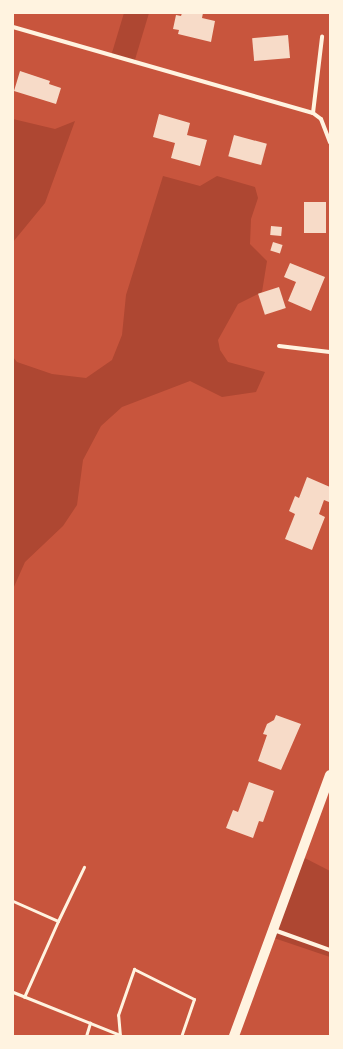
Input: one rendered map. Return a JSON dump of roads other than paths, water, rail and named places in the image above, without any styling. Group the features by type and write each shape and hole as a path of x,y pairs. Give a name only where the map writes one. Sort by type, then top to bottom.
{"main road":[{"path":"234,1036 330,775"}],"street":[{"path":"13,27 313,113 321,119 330,142"},
{"path":"313,113 322,37"},
{"path":"279,346 330,352"},
{"path":"274,930 330,950"}],"lane":[{"path":"24,997 84,867"},
{"path":"13,901 58,921"},
{"path":"13,992 120,1036 118,1014 134,969 194,1000 180,1036"},
{"path":"86,1036 90,1023"}]}
